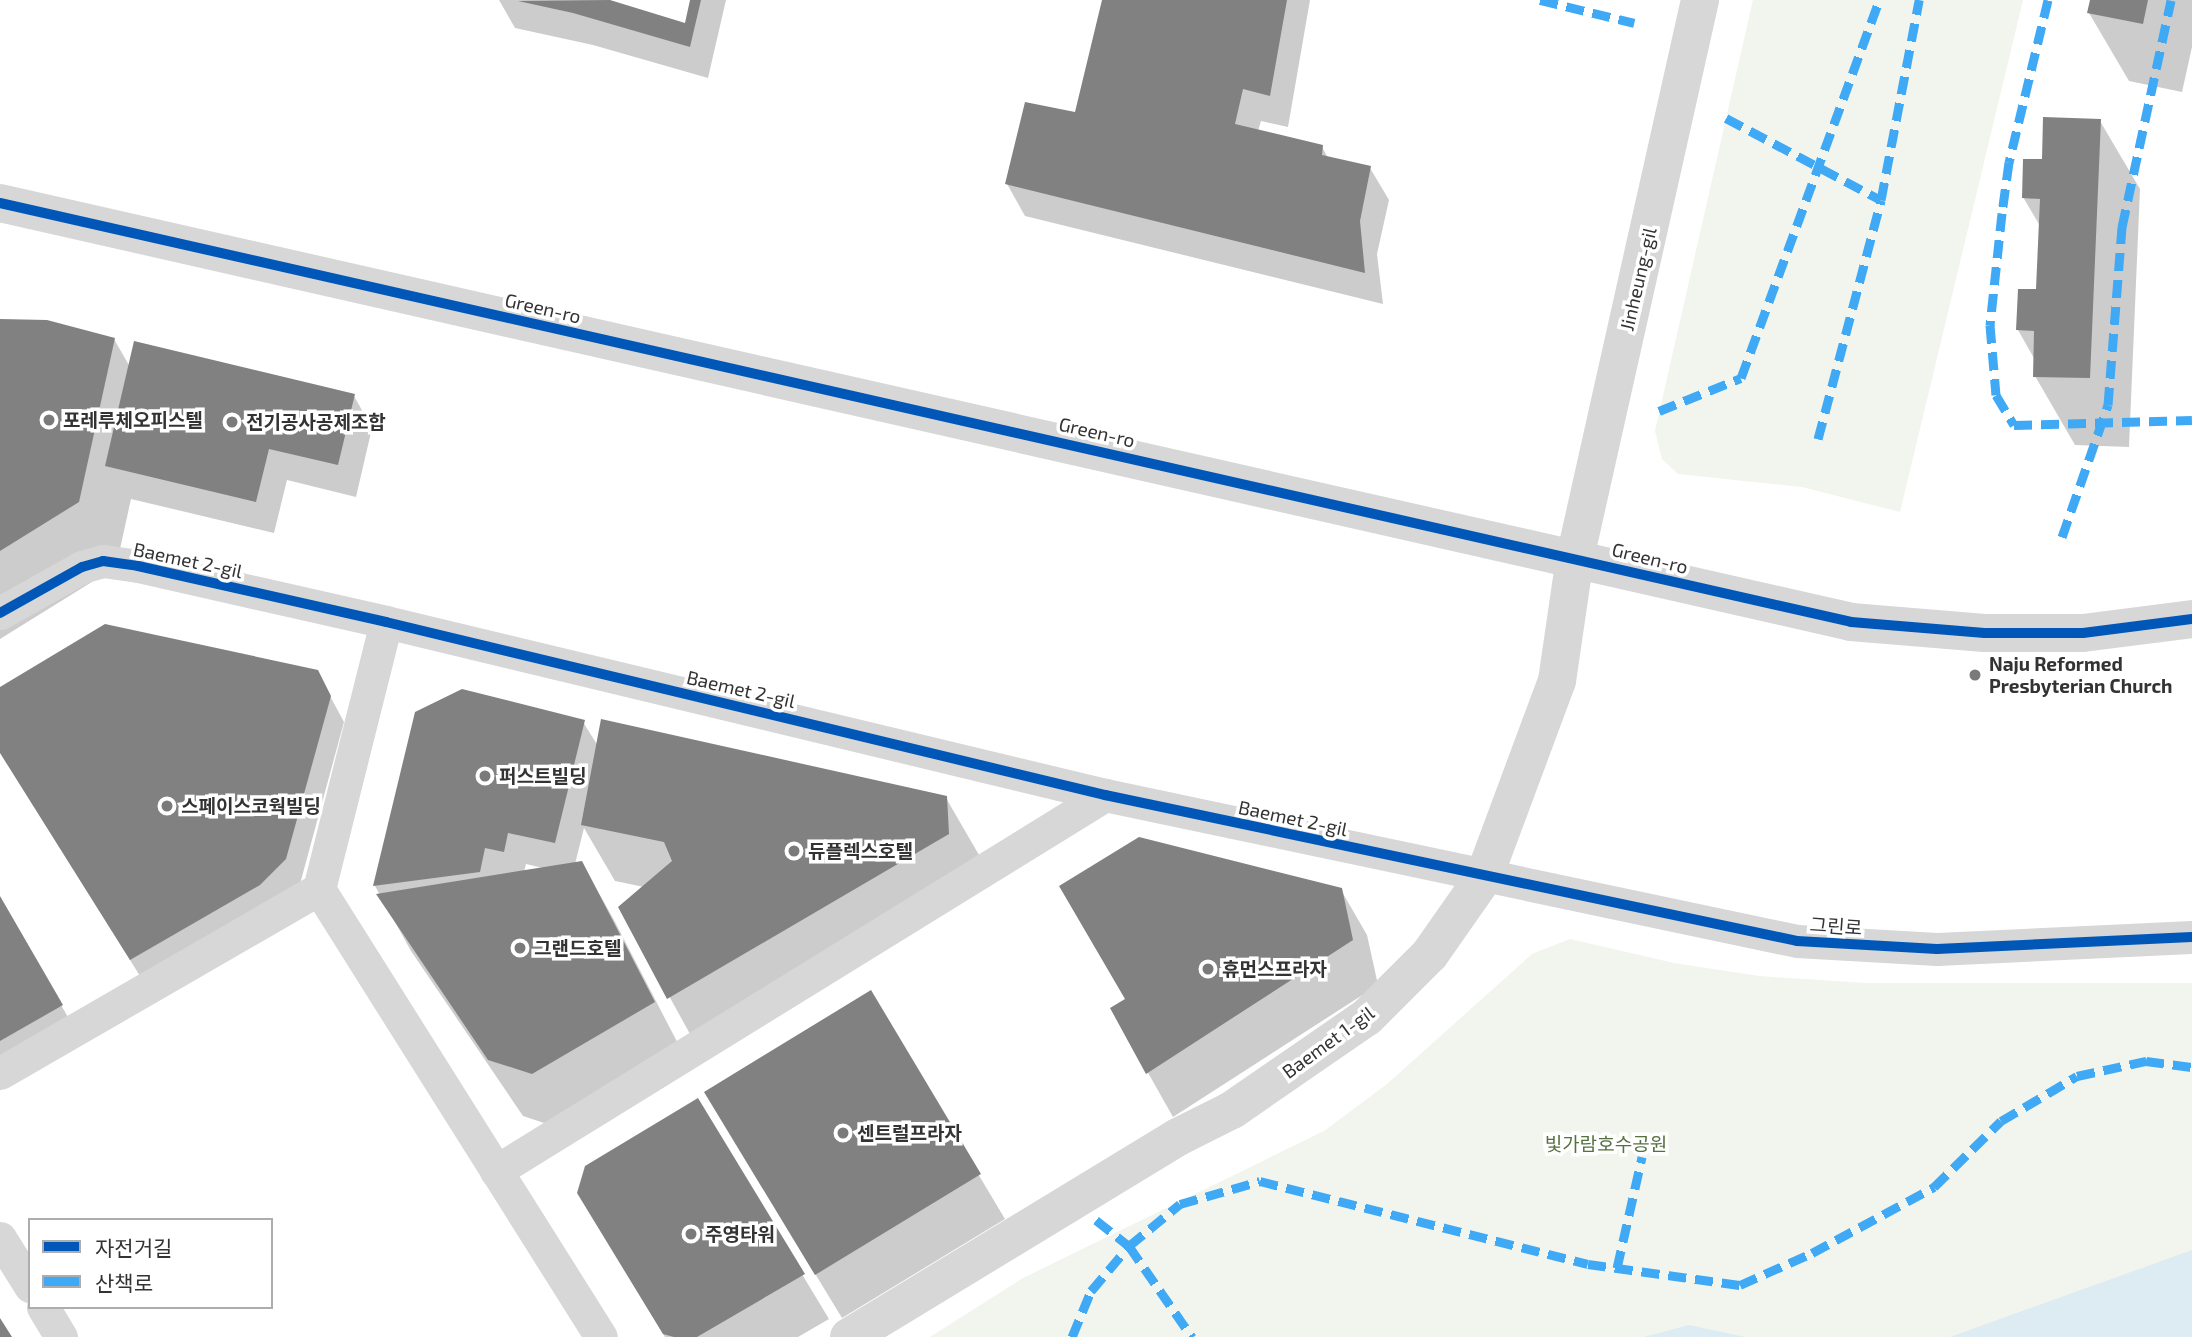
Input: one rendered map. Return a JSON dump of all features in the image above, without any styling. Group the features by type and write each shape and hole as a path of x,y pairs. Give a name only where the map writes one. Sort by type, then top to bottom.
{"street":[{"name":"Jinheung-gil","path":"1575,558 1700,0"},
{"name":"Green-ro","path":"0,203 1851,622 1985,633 2083,633 2192,619"},
{"name":"Baemet 1-gil","path":"849,1337 1178,1137 1232,1110 1367,1017 1430,954 1484,877 1557,681 1575,558"},
{"name":"Baemet 2-gil","path":"0,613 82,567 103,561 386,622 1105,795 1484,877"},
{"path":"0,1073 319,890 386,622"},
{"path":"496,1171 1105,795"},
{"name":"그린로","path":"1484,877 1797,941 1937,949 2192,937"},
{"path":"319,890 601,1337"},
{"path":"0,1238 28,1283"},
{"path":"44,1309 61,1337"}],"green space":[{"path":"1753,0 2023,0 1900,512 1802,487 1678,474 1662,459 1655,431"},
{"name":"빛가람호수공원","path":"1570,939 1674,963 1759,976 1865,983 2192,983 2192,1337 930,1337 1023,1278 1324,1131 1387,1084 1532,954"}],"shaded area":[{"path":"2192,1250 2192,1337 1950,1337"},
{"path":"1689,1325 1745,1337 1644,1337"}],"building":[{"path":"610,0 685,23 690,0 701,0 690,47 573,13 518,1"},
{"path":"1102,0 1287,0 1270,96 1243,89 1235,124 1323,145 1322,155 1371,166 1360,221 1365,273 1005,184 1025,102 1075,112"},
{"path":"2090,0 2148,0 2143,24 2087,13"},
{"path":"2043,117 2101,119 2090,378 2033,377 2034,331 2016,330 2018,289 2036,289 2040,199 2022,198 2023,159 2042,159"},
{"name":"포레루체오피스텔","path":"0,319 47,320 115,338 79,502 0,551"},
{"name":"전기공사공제조합","path":"134,341 355,394 338,465 269,449 256,502 105,466"},
{"name":"스페이스코웍빌딩","path":"105,624 318,670 331,696 286,859 260,885 130,960 0,753 0,687"},
{"name":"퍼스트빌딩","path":"462,689 585,720 555,843 508,833 504,852 485,848 480,872 373,886 415,712"},
{"name":"듀플렉스호텔","path":"601,719 947,796 949,834 667,999 618,907 672,861 664,842 581,825"},
{"name":"휴먼스프라자","path":"1139,837 1342,888 1353,940 1146,1074 1110,1008 1125,999 1059,886"},
{"name":"그랜드호텔","path":"582,861 655,1002 532,1074 488,1060 376,894"},
{"path":"0,896 63,1005 0,1041"},
{"name":"센트럴프라자","path":"871,990 981,1174 815,1275 704,1092"},
{"name":"주영타워","path":"698,1098 805,1274 697,1337 674,1337 663,1334 577,1193 585,1166"},
{"path":"0,1318 12,1337 0,1337"}],"marked path":[{"path":"1540,0 1634,23"},
{"path":"1659,411 1741,378 1879,0"},
{"path":"1818,439 1881,200 1919,0"},
{"path":"2048,0 2009,162 2002,213 1990,325 1996,395 2014,425 2192,420"},
{"path":"2062,537 2108,405 2122,227 2171,0"},
{"path":"1726,118 1881,200"},
{"path":"1072,1337 1091,1291 1129,1246 1180,1204 1260,1181 1588,1264 1740,1285 1812,1253 1934,1187 2001,1121 2077,1076 2146,1061 2192,1067"},
{"path":"1617,1268 1642,1157"},
{"path":"1096,1220 1129,1246 1192,1337"}],"cycle path":[{"path":"0,203 1851,622 1985,633 2083,633 2192,619"},
{"path":"0,613 82,567 103,561 138,566 386,622 1105,795 1797,941 1937,949 2192,937"}],"place":[{"name":"포레루체오피스텔","path":"49,420"},
{"name":"전기공사공제조합","path":"232,422"},
{"name":"Naju Reformed Presbyterian Church","path":"1975,675"},
{"name":"퍼스트빌딩","path":"485,776"},
{"name":"스페이스코웍빌딩","path":"167,806"},
{"name":"듀플렉스호텔","path":"794,851"},
{"name":"그랜드호텔","path":"520,948"},
{"name":"휴먼스프라자","path":"1208,969"},
{"name":"센트럴프라자","path":"843,1133"},
{"name":"주영타워","path":"691,1234"}]}
